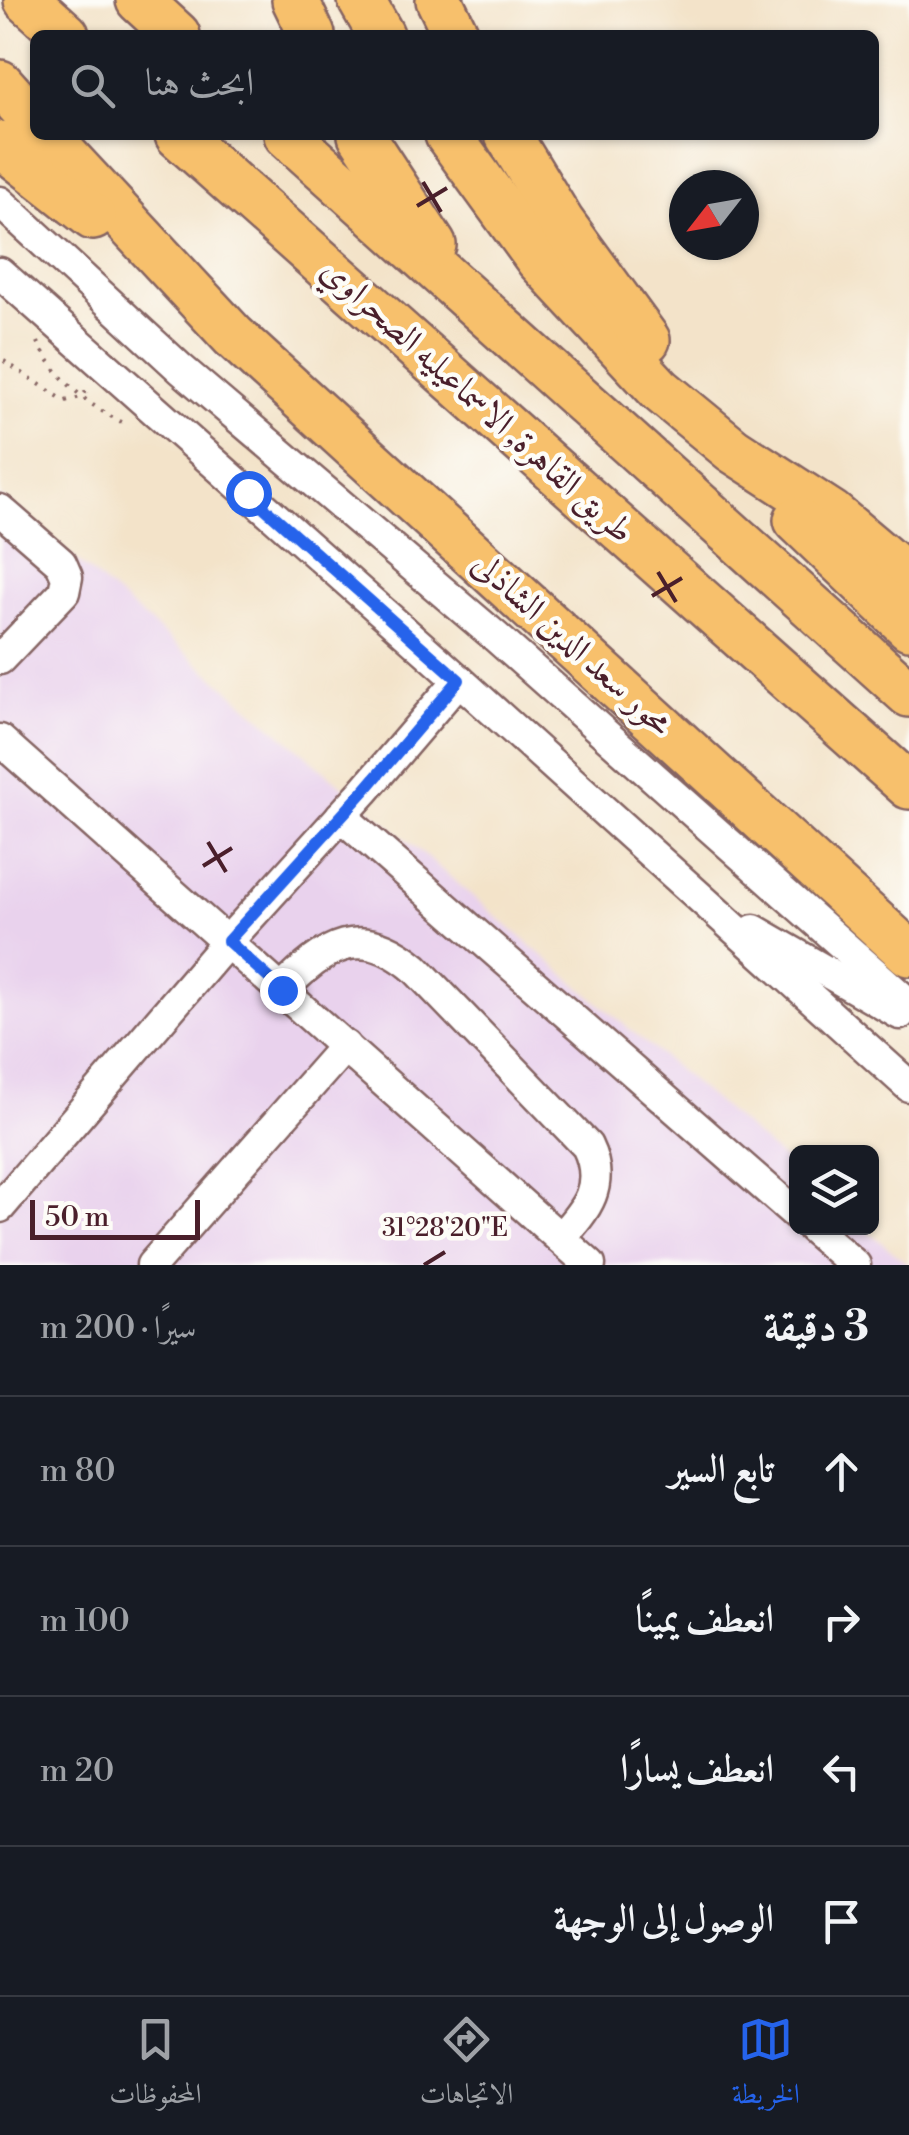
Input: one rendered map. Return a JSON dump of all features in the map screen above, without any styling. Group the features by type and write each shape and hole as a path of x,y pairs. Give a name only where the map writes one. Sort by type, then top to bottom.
{"highway":[{"path":"27,0 60,30"},
{"path":"139,0 172,30"},
{"path":"295,0 310,30"},
{"path":"361,0 378,30"},
{"path":"439,0 454,30"},
{"path":"0,83 30,116"},
{"path":"51,140 164,263"},
{"name":"طريق القاهرة, الاسماعيليه الصحراوي","path":"184,140 909,786"},
{"name":"طريق القاهرة, الاسماعيليه الصحراوي","path":"292,140 909,694"},
{"path":"364,140 419,226 492,322"},
{"path":"452,140 539,260 660,390 733,450 832,514 909,579"},
{"path":"511,140 560,222 610,292 733,450 794,517 909,626"},
{"path":"0,144 59,192 164,263"},
{"name":"محور سعد الدين الشاذلى","path":"164,263 233,336 909,953"}],"street":[{"path":"0,202 181,369 496,637 909,1004"},
{"path":"0,273 909,1086"},
{"path":"0,510 61,563 67,577 64,592 0,659"},
{"path":"0,1207 459,680"},
{"path":"0,741 590,1265"},
{"path":"341,816 789,1208"},
{"path":"700,898 909,1020"},
{"path":"282,990 319,954 351,943 385,947 414,968 587,1146 593,1158 596,1186 584,1212 560,1238"},
{"path":"152,1265 345,1046"},
{"path":"820,1235 855,1265"}],"path":[{"path":"4,360 64,401 82,396 106,368"}],"shaded area":[{"path":"0,496 789,1164 789,1235 873,1235 909,1265 0,1265"}],"route":[{"path":"248,493 459,680 228,941 282,990"}]}
